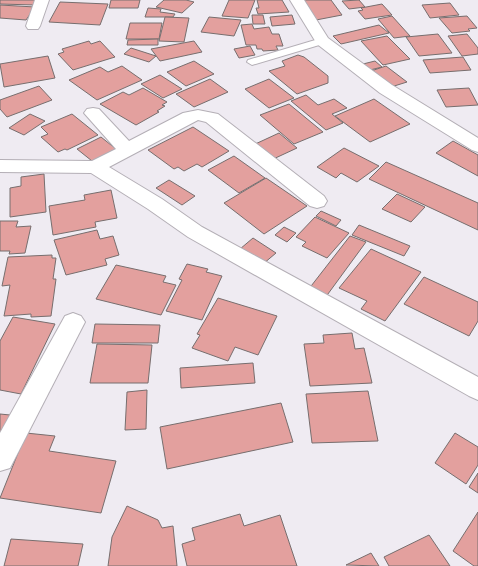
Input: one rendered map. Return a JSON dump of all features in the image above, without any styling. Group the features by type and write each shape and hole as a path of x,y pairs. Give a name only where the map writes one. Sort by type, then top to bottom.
{"street":[{"path":"33,26 42,0"},
{"path":"296,0 322,41 386,89 478,146"},
{"path":"93,113 127,150"},
{"path":"0,166 95,167 185,119 198,115 212,118 317,201"},
{"path":"95,167 155,204 195,232 478,389"},
{"path":"0,459 73,322"}],"lane":[{"path":"252,62 322,41"}],"building":[{"path":"0,0 38,0 35,5 0,4"},
{"path":"111,0 140,0 138,8 109,8"},
{"path":"164,0 186,0 194,2 182,13 156,7"},
{"path":"229,0 255,0 248,18 222,16"},
{"path":"257,0 282,0 289,12 258,14 256,8 259,8"},
{"path":"299,0 331,0 342,15 316,20"},
{"path":"359,0 365,7 349,9 342,1"},
{"path":"60,2 108,4 100,25 49,22"},
{"path":"450,3 459,15 430,18 422,5"},
{"path":"382,4 392,15 365,19 358,11 363,10 361,8"},
{"path":"0,5 35,7 26,20 0,18"},
{"path":"148,8 161,9 160,12 175,14 173,17 145,17"},
{"path":"252,15 263,15 265,24 253,24"},
{"path":"292,15 295,24 272,26 270,17"},
{"path":"392,16 410,36 394,38 378,19"},
{"path":"467,16 477,28 468,29 470,31 452,33 439,18"},
{"path":"165,17 189,18 184,42 159,41"},
{"path":"209,17 241,20 234,36 201,32"},
{"path":"130,23 162,23 159,39 126,39"},
{"path":"252,24 254,29 269,27 272,34 279,34 283,46 276,46 278,50 263,51 262,49 257,49 256,45 246,45 241,25"},
{"path":"379,25 389,33 341,44 333,36"},
{"path":"438,34 452,53 419,56 406,37"},
{"path":"467,34 478,48 478,54 462,56 448,36"},
{"path":"387,36 410,59 383,65 361,41"},
{"path":"158,39 158,45 127,45 128,40"},
{"path":"89,41 91,44 100,41 115,57 73,70 58,54 64,52 62,49"},
{"path":"194,41 202,52 160,61 151,49"},
{"path":"250,46 255,55 239,58 234,49"},
{"path":"131,48 156,56 149,62 124,54"},
{"path":"298,55 304,57 328,76 328,83 297,94 269,71 285,66 282,61"},
{"path":"48,56 55,78 4,87 0,64"},
{"path":"463,57 471,70 430,73 423,60"},
{"path":"194,61 214,74 186,86 167,72"},
{"path":"375,61 382,67 366,71 359,65"},
{"path":"122,66 142,80 97,100 69,80 100,67 108,72"},
{"path":"386,66 407,82 391,87 371,71"},
{"path":"160,75 182,89 163,98 141,84"},
{"path":"210,79 228,92 194,107 176,94"},
{"path":"269,79 294,98 269,108 245,89"},
{"path":"39,86 52,100 7,117 0,109 0,100"},
{"path":"143,88 167,102 162,105 165,106 157,111 159,112 136,125 100,104 123,92 129,95"},
{"path":"469,88 478,105 446,107 437,90"},
{"path":"306,95 318,105 334,99 347,108 332,114 343,123 326,130 291,101"},
{"path":"374,99 410,124 370,142 335,116"},
{"path":"289,104 323,132 294,144 260,115"},
{"path":"30,114 45,121 24,135 9,128"},
{"path":"72,114 98,135 67,150 65,149 58,152 41,137 48,134 41,127"},
{"path":"193,127 229,151 202,167 197,164 184,171 178,167 174,169 148,150"},
{"path":"279,133 297,148 269,161 251,146"},
{"path":"101,137 116,149 92,161 77,149"},
{"path":"453,141 478,155 478,176 436,153"},
{"path":"344,148 379,166 357,182 341,173 336,178 317,167"},
{"path":"234,156 265,178 239,193 208,170"},
{"path":"386,162 478,203 478,230 369,179"},
{"path":"44,174 46,212 10,217 10,188 21,186 21,177"},
{"path":"266,178 307,206 264,234 224,203"},
{"path":"169,180 195,196 182,205 156,188"},
{"path":"111,190 117,218 95,222 96,227 53,235 49,206 85,200 84,195"},
{"path":"397,194 425,207 411,222 382,209"},
{"path":"321,211 341,220 336,226 316,216"},
{"path":"315,217 349,233 327,258 302,246 306,242 296,237"},
{"path":"0,221 18,221 16,227 31,226 25,253 9,254 10,251 0,251"},
{"path":"359,225 410,246 404,256 352,235"},
{"path":"284,227 296,233 287,242 275,235"},
{"path":"97,230 100,239 113,236 119,255 105,259 107,265 66,275 54,240"},
{"path":"350,236 366,242 325,298 308,290"},
{"path":"253,238 276,253 263,264 240,249"},
{"path":"371,249 421,272 385,321 361,309 367,301 339,288"},
{"path":"52,255 52,258 56,258 53,279 56,279 51,316 31,317 31,314 4,316 10,285 2,286 8,257"},
{"path":"187,264 208,269 206,272 222,276 202,320 166,311 182,280 179,279"},
{"path":"116,265 166,276 163,282 176,285 161,315 96,299"},
{"path":"424,277 478,302 478,321 469,336 404,304"},
{"path":"218,298 277,316 258,355 235,347 228,361 192,348 200,335 197,334"},
{"path":"13,317 55,324 21,394 0,390 0,341"},
{"path":"95,324 160,325 158,343 92,343"},
{"path":"352,333 355,349 364,348 372,383 310,386 304,344 324,343 323,335"},
{"path":"97,344 152,345 148,383 90,383"},
{"path":"253,363 255,383 181,388 180,368"},
{"path":"147,390 146,429 125,430 127,392"},
{"path":"368,391 378,441 312,443 306,394"},
{"path":"281,403 293,442 167,469 160,427"},
{"path":"0,414 10,415 0,435"},
{"path":"26,433 55,436 49,451 116,461 101,513 0,498"},
{"path":"455,433 478,447 478,465 466,484 435,463"},
{"path":"478,473 478,493 469,487"},
{"path":"127,506 158,520 162,528 173,526 177,566 108,566 112,537"},
{"path":"478,512 478,566 474,566 453,551"},
{"path":"240,514 244,526 280,515 297,566 187,566 182,544 195,540 192,528"},
{"path":"429,535 450,566 389,566 384,557"},
{"path":"11,539 83,544 78,566 4,566"},
{"path":"371,553 379,566 346,565"}]}
